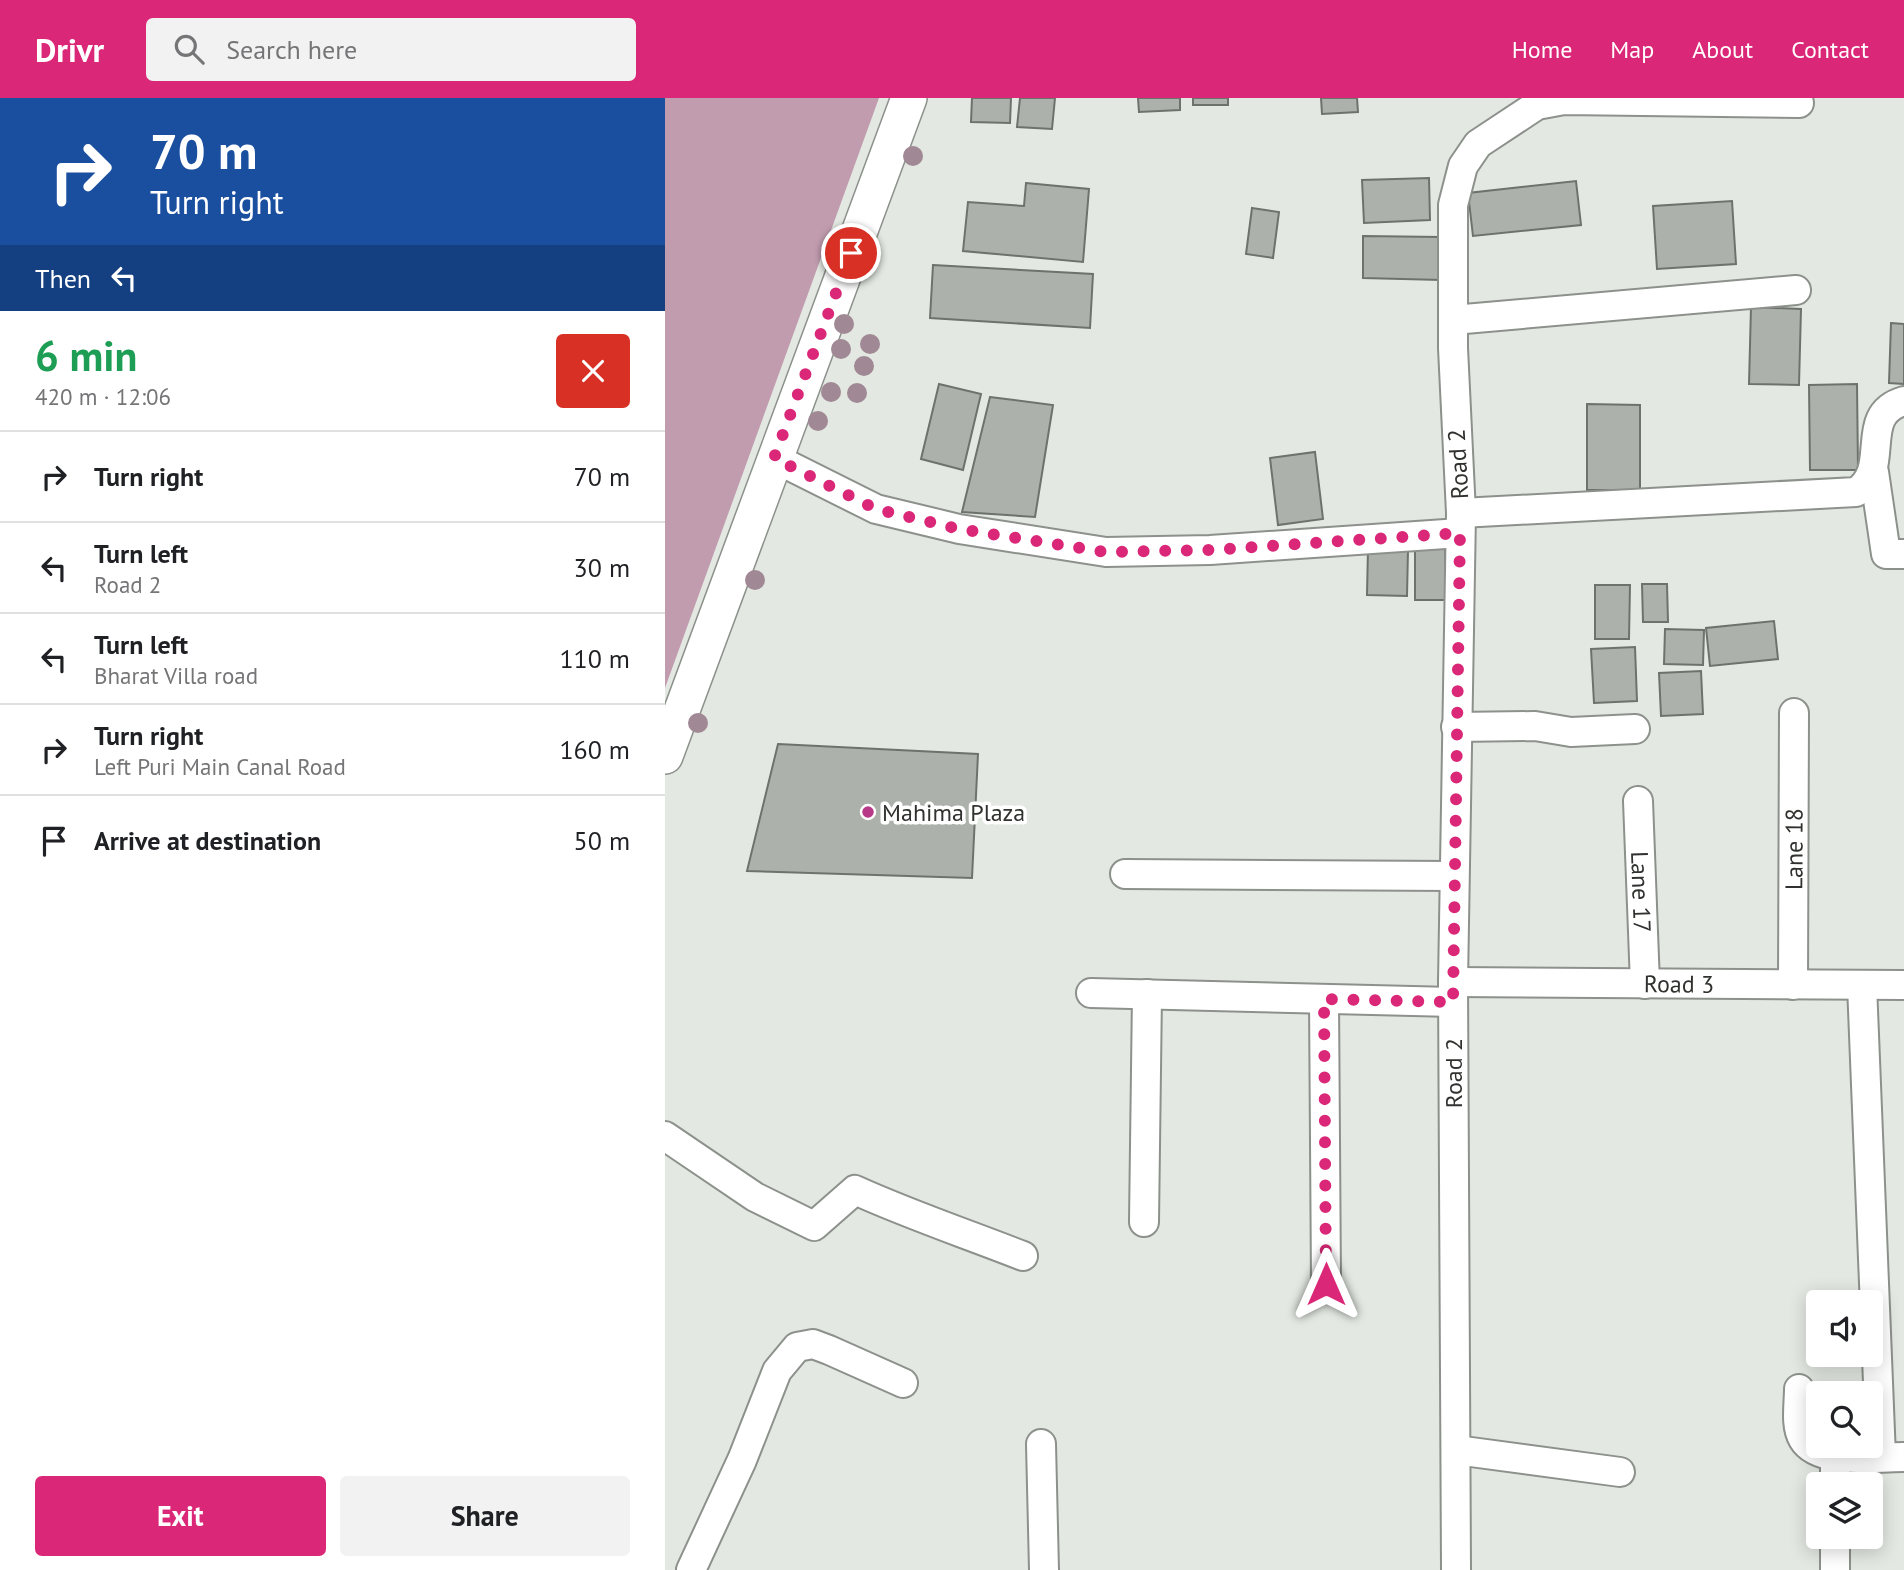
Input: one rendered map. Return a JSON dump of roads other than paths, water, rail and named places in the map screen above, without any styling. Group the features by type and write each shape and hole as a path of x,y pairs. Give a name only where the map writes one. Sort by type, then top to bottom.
{"street":[{"path":"665,756 909,98"},
{"name":"Road 2","path":"1456,1570 1453,992 1461,523 1452,282 1453,205 1463,166 1478,144 1537,105 1564,100 1799,103"},
{"path":"1453,320 1796,290"},
{"path":"1904,401 1892,404 1881,419 1875,438 1874,471 1886,554 1904,554"},
{"path":"774,458 876,509 959,529 1106,552 1210,550 1461,523 1840,495 1856,492 1868,484 1874,471"},
{"name":"Lane 18","path":"1793,985 1794,713"},
{"path":"1456,727 1535,726 1571,732 1635,729"},
{"name":"Lane 17","path":"1638,801 1645,984"},
{"path":"1125,874 1454,876"},
{"name":"Road 3","path":"1091,993 1324,999 1645,984 1904,985"},
{"path":"1799,1389 1798,1425 1802,1439 1835,1470 1892,1457 1862,985"},
{"path":"1144,1222 1147,995"},
{"path":"1324,999 1326,1284"},
{"path":"665,1136 755,1197 814,1226 856,1189 907,1214 931,1219 1023,1256"},
{"path":"691,1570 734,1479 777,1371 797,1347 813,1344 903,1382"},
{"path":"1041,1444 1044,1570"},
{"path":"1456,1450 1620,1472"},
{"path":"1835,1549 1835,1570"}],"place":[{"name":"Mahima Plaza","path":"868,812"}]}
